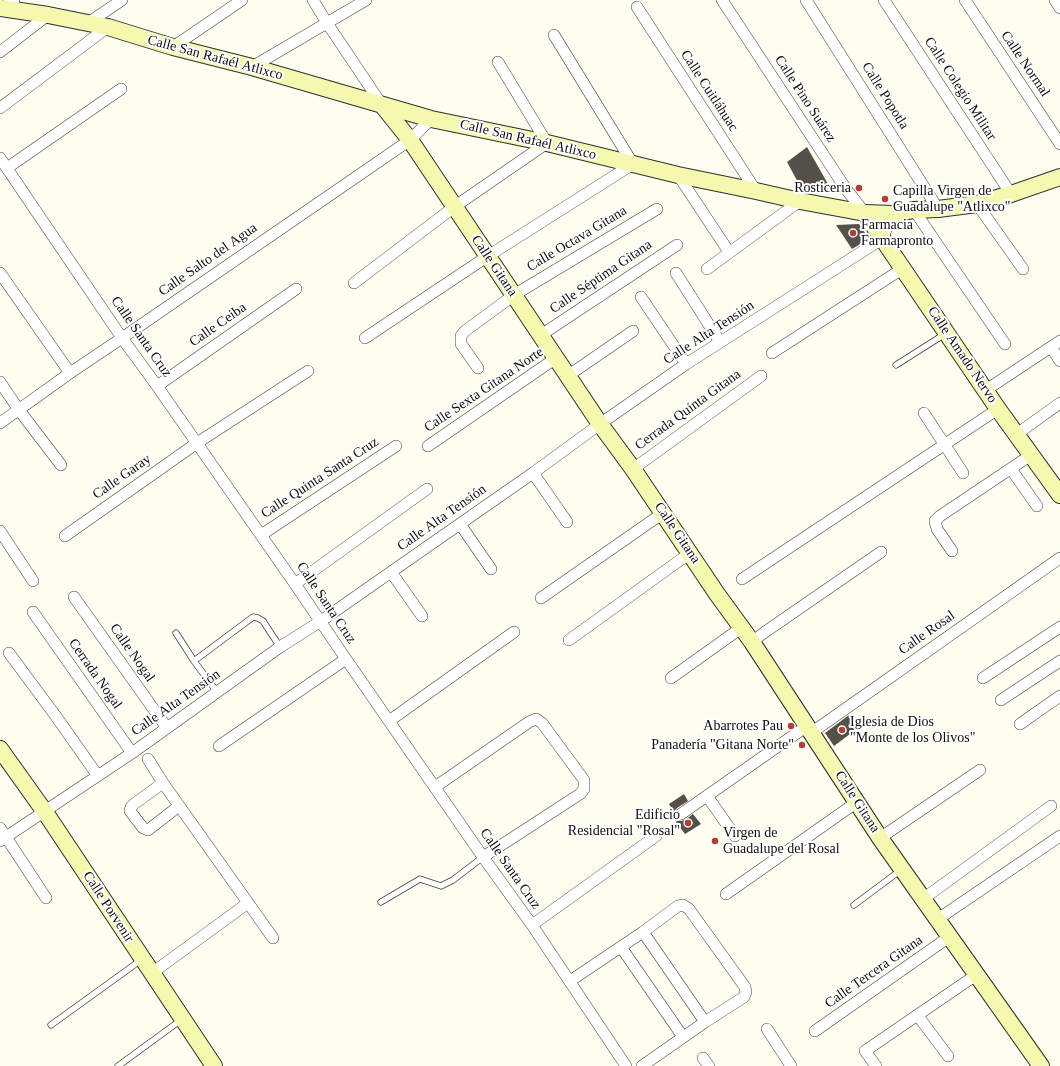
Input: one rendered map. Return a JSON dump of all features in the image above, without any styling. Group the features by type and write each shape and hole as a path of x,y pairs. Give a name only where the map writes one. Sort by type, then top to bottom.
{"street":[{"path":"88,23 122,0"},
{"path":"173,47 242,0"},
{"name":"Calle Gitana","path":"313,0 382,105 410,140 556,358 569,375 600,424 633,469 752,642 880,838 1041,1066"},
{"path":"252,67 366,0"},
{"name":"Calle Pino Suárez","path":"722,0 846,189 865,213"},
{"name":"Calle Popotla","path":"806,0 938,209"},
{"name":"Calle Colegio Militar","path":"884,0 1011,194"},
{"name":"Calle Normal","path":"964,0 1060,144"},
{"path":"1055,0 1060,8"},
{"name":"Calle San Rafaél Atlixco","path":"5,5 108,27 173,47 252,67 431,119 547,143 678,175 865,213 893,214 914,210 938,209 977,204 1060,177"},
{"name":"Calle Cuitláhuac","path":"637,7 756,191"},
{"path":"0,52 48,15"},
{"path":"0,108 108,27"},
{"path":"366,338 488,256 633,164 554,35"},
{"path":"354,283 454,206 547,143 498,62"},
{"path":"7,168 121,89"},
{"name":"Calle Salto del Agua","path":"0,423 70,373 410,140 431,119"},
{"name":"Calle Santa Cruz","path":"0,158 122,338 197,443 483,857 532,925 626,1066"},
{"path":"678,175 729,252"},
{"path":"706,269 800,201"},
{"path":"977,204 1023,269"},
{"name":"Calle Octava Gitana","path":"478,368 461,344 461,336 465,330 514,295 657,209"},
{"path":"914,210 1005,344"},
{"name":"Calle Amado Nervo","path":"865,213 998,409 1060,495"},
{"path":"882,239 893,214"},
{"name":"Calle Alta Tensión","path":"2,836 45,812 98,776 280,647 321,621 460,524 686,364 882,239"},
{"name":"Calle Séptima Gitana","path":"541,335 677,245"},
{"path":"772,353 902,269"},
{"path":"0,273 70,373"},
{"path":"676,273 720,342"},
{"name":"Calle Ceiba","path":"157,386 296,289"},
{"path":"641,297 686,364"},
{"path":"569,375 633,331"},
{"path":"986,390 1055,344 1060,361"},
{"name":"Calle Sexta Gitana Norte","path":"428,446 556,358"},
{"name":"Calle Garay","path":"65,536 197,443 308,371"},
{"name":"Cerrada Quinta Gitana","path":"633,469 761,376"},
{"path":"0,382 19,410 61,465"},
{"path":"1017,434 1060,403"},
{"path":"742,579 998,409"},
{"path":"924,413 963,473"},
{"name":"Calle Quinta Santa Cruz","path":"261,535 396,446"},
{"path":"952,551 937,529 935,521 940,516 1031,455"},
{"path":"1011,469 1037,506"},
{"path":"532,473 567,522"},
{"path":"295,584 427,489"},
{"path":"541,598 663,513"},
{"path":"460,524 491,569"},
{"path":"0,531 33,581"},
{"path":"752,642 764,632 881,552"},
{"path":"569,640 690,553"},
{"name":"Calle Rosal","path":"681,814 809,729 1060,558"},
{"path":"391,572 422,616"},
{"name":"Calle Nogal","path":"74,596 167,728"},
{"name":"Cerrada Nogal","path":"34,612 132,752"},
{"path":"983,678 1060,627"},
{"path":"671,678 741,628"},
{"path":"389,721 514,632"},
{"path":"9,653 98,776"},
{"path":"219,746 346,659"},
{"path":"1001,700 1060,661"},
{"path":"1020,724 1060,696"},
{"path":"435,787 529,722 536,719 542,724 584,780 584,789 580,794 483,857"},
{"name":"Calle Porvenir","path":"0,749 45,812 214,1066"},
{"path":"148,759 179,806 273,938"},
{"path":"880,838 980,770"},
{"path":"163,783 134,804 130,811 143,828 148,830 179,806"},
{"path":"707,796 735,836"},
{"path":"726,894 857,802"},
{"path":"923,899 1052,806"},
{"path":"2,836 46,898"},
{"path":"532,925 656,836"},
{"path":"938,919 1060,836"},
{"path":"152,973 248,903"},
{"path":"570,981 643,932 678,906 684,905 689,909 745,987 746,992 744,997 642,1066"},
{"path":"643,932 705,1022"},
{"name":"Calle Tercera Gitana","path":"815,1031 950,937"},
{"path":"621,947 683,1037"},
{"path":"876,1066 865,1051 976,975"},
{"path":"918,1016 948,1056"},
{"path":"767,1029 791,1066"}],"lane":[{"path":"896,364 947,333"},
{"path":"194,661 253,617 262,621 280,647"},
{"path":"176,633 217,692"},
{"path":"381,902 420,879 441,886 452,880 483,857"},
{"path":"854,905 903,869"},
{"path":"50,1026 142,959"},
{"path":"119,1066 183,1019"}],"building":[{"path":"807,147 832,191 800,186 787,162"},
{"name":"Farmacia Farmapronto","path":"859,224 869,239 852,249 836,225"},
{"name":"Iglesia de Dios \"Monte de los Olivos\"","path":"849,715 858,728 834,746 825,733"},
{"path":"684,794 688,801 677,808 674,812 669,804"},
{"name":"Edificio Residencial \"Rosal\"","path":"693,814 701,824 685,834 676,822 678,820 685,820"}],"place":[{"name":"Rosticeria","path":"859,188"},
{"name":"Capilla Virgen de Guadalupe \"Atlixco\"","path":"885,199"},
{"name":"Farmacia Farmapronto","path":"853,233"},
{"name":"Abarrotes Pau","path":"791,726"},
{"name":"Iglesia de Dios \"Monte de los Olivos\"","path":"842,730"},
{"name":"Panadería \"Gitana Norte\"","path":"802,745"},
{"name":"Edificio Residencial \"Rosal\"","path":"688,823"},
{"name":"Virgen de Guadalupe del Rosal","path":"715,841"}]}
